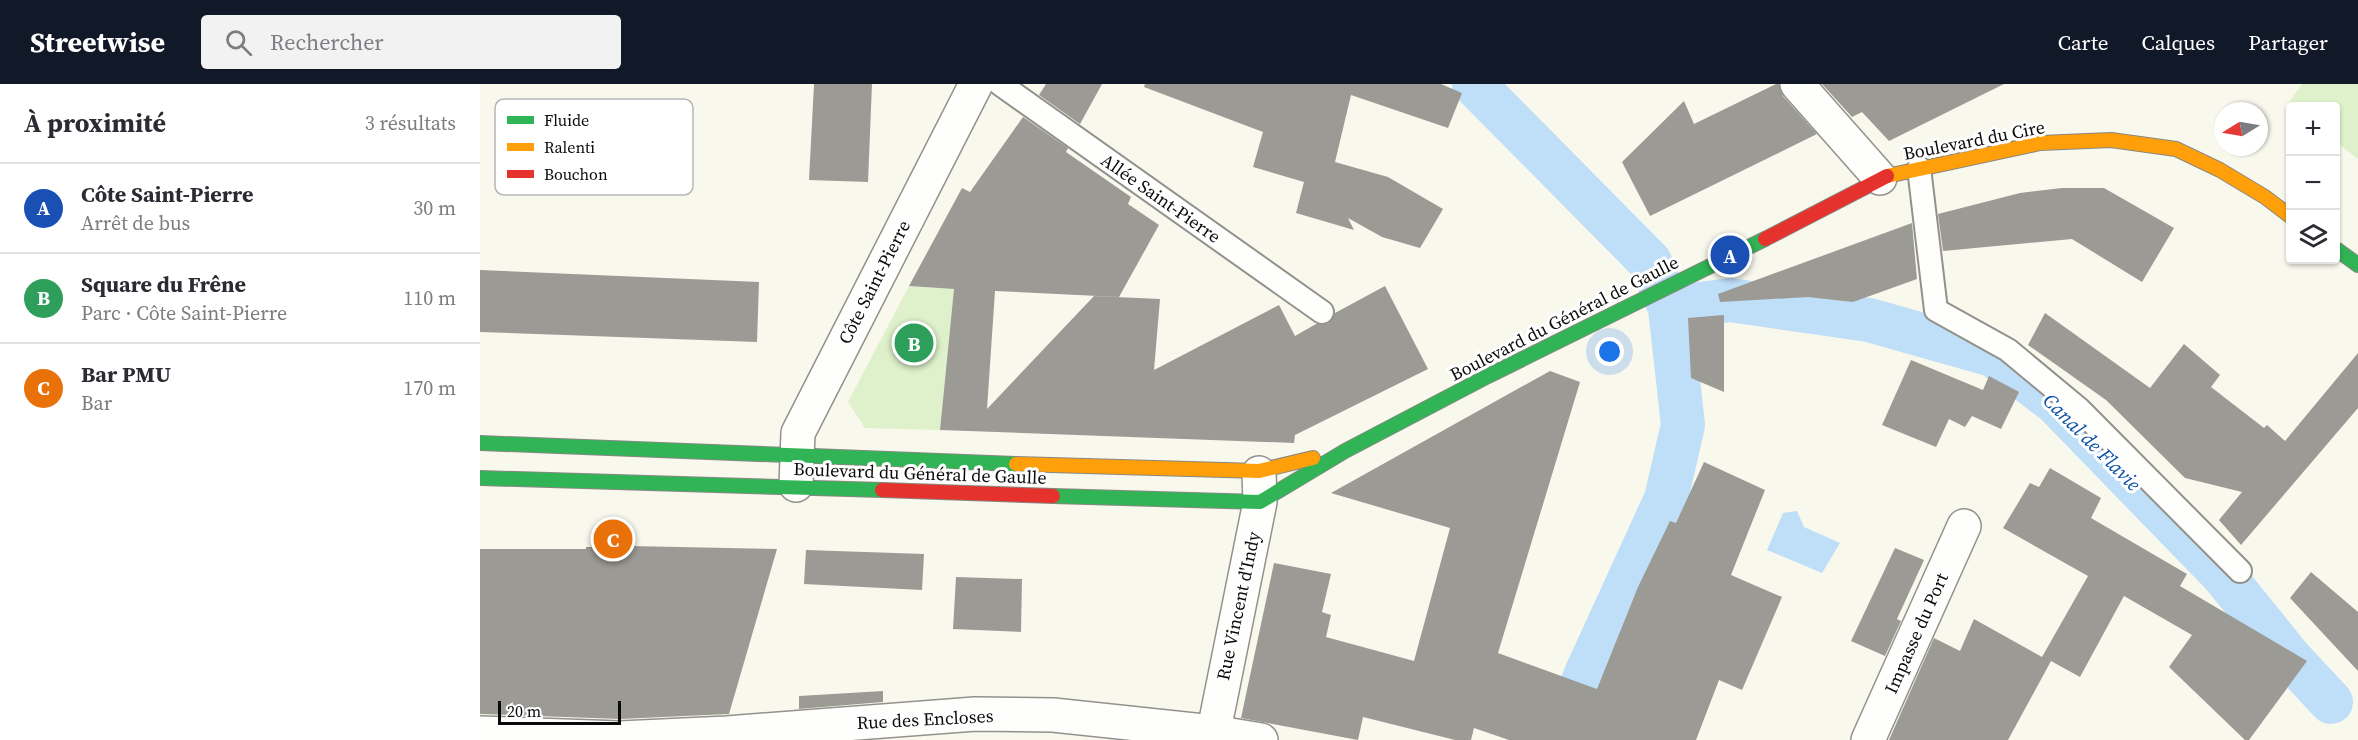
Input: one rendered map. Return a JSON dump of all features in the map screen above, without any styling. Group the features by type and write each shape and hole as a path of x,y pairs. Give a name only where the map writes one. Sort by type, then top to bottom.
{"street":[{"name":"Côte Saint-Pierre","path":"796,472 798,433 805,417 976,84"},
{"path":"1797,84 1880,178"},
{"name":"Boulevard du Cire","path":"1801,221 1880,178 2040,143 2111,140 2176,149 2220,170 2265,197 2286,213"},
{"name":"Boulevard du Général de Gaulle","path":"480,478 796,472 1260,486 1345,450 1488,376 1801,221"},
{"path":"2340,252 2358,265"},
{"name":"Boulevard du Général de Gaulle","path":"480,443 796,472 1260,486 1345,450"},
{"name":"Rue Vincent d'Indy","path":"1212,736 1260,486"},
{"name":"Impasse du Port","path":"1868,740 1964,526"},
{"name":"Rue des Encloses","path":"480,734 512,737 620,738 728,733 975,714 1053,715 1212,736 1261,740"}],"lane":[{"name":"Allée Saint-Pierre","path":"1000,84 1322,312"},
{"path":"1920,168 1936,310 2008,350 2079,409 2240,571"}],"green space":[{"path":"2302,84 2358,84 2358,159 2340,145 2340,102 2289,102"},
{"path":"909,286 954,289 940,430 865,428 848,402"}],"water":[{"path":"1797,511 1804,527 1840,543 1822,573 1767,550 1783,513"}],"building":[{"path":"814,84 872,84 868,182 809,180"},
{"path":"1046,84 1102,84 1080,124 1039,95"},
{"path":"1145,84 1441,84 1462,93 1448,128 1351,95 1335,162 1388,177 1443,209 1420,248 1382,237 1348,218 1354,230 1296,213 1304,182 1253,167 1263,132 1144,87"},
{"path":"1779,84 1783,96 1817,134 1650,216 1622,162 1684,101 1694,124"},
{"path":"1822,84 2004,84 1889,141 1862,112 1852,117"},
{"path":"1023,117 1068,148 1066,152 1131,197 1128,204 1159,225 1119,297 995,291 987,409 1094,296 1160,299 1154,370 1279,305 1295,336 1316,324 1328,324 1335,313 1385,286 1428,369 1295,435 1294,443 940,430 954,289 909,286 962,188 970,192"},
{"path":"2062,188 2104,188 2174,228 2142,282 2072,239 1943,251 1938,214 2020,193"},
{"path":"1912,223 1917,279 1853,302 1808,297 1720,302 1718,294"},
{"path":"480,270 759,282 757,342 480,332"},
{"path":"2045,313 2150,388 2184,344 2220,375 2211,387 2264,428 2267,425 2285,441 2358,353 2358,408 2241,545 2219,520 2242,492 2185,478 2106,400 2028,345"},
{"path":"1724,315 1724,392 1691,378 1688,318"},
{"path":"1911,360 1983,390 1989,376 2019,392 2001,429 1972,416 1965,427 1949,419 1936,447 1882,425"},
{"path":"1550,371 1580,382 1498,653 1597,689 1638,587 1670,521 1676,523 1704,462 1765,490 1731,575 1782,597 1742,690 1719,680 1696,740 1509,740 1474,728 1471,740 1455,740 1363,717 1358,740 1241,718 1274,563 1331,574 1322,612 1331,615 1326,637 1414,661 1450,528 1331,493"},
{"path":"2050,468 2101,498 2091,518 2187,574 2180,586 2307,661 2249,740 2245,740 2169,667 2192,635 2124,596 2080,677 2051,661 2008,740 1889,740 1934,638 1960,651 1974,619 2042,657 2088,576 2003,528 2030,483 2039,487"},
{"path":"599,527 632,529 630,546 777,549 729,714 620,719 480,714 480,549 586,549 586,547 597,547"},
{"path":"1895,548 1924,560 1897,619 1901,621 1885,656 1851,641"},
{"path":"806,550 924,554 922,590 804,584"},
{"path":"2311,572 2358,612 2358,671 2290,598"},
{"path":"956,577 1022,579 1021,632 953,629"},
{"path":"883,691 883,702 799,709 799,696"}],"waterway":[{"path":"1474,84 1650,262 1670,308 1683,425 1666,499 1586,674 1560,740"},
{"name":"Canal de Flavie","path":"1670,308 1730,300 1869,320 1993,355 2055,402 2223,575 2290,658 2331,702"}],"traffic: fast":[{"path":"1053,496 1260,502 1345,451 1488,376 1765,239"},
{"path":"2340,252 2358,265"},
{"path":"480,443 1016,464"},
{"path":"480,478 882,490"}],"traffic: slow":[{"path":"1887,176 2040,143 2111,140 2176,149 2220,170 2265,197 2286,213"},
{"path":"1016,464 1259,471 1313,458"}],"traffic: jam":[{"path":"1765,239 1887,176"},
{"path":"882,490 1053,496"}],"place":[{"name":"Côte Saint-Pierre","path":"1730,255"},
{"name":"Square du Frêne","path":"914,343"},
{"name":"Bar PMU","path":"613,539"}]}
